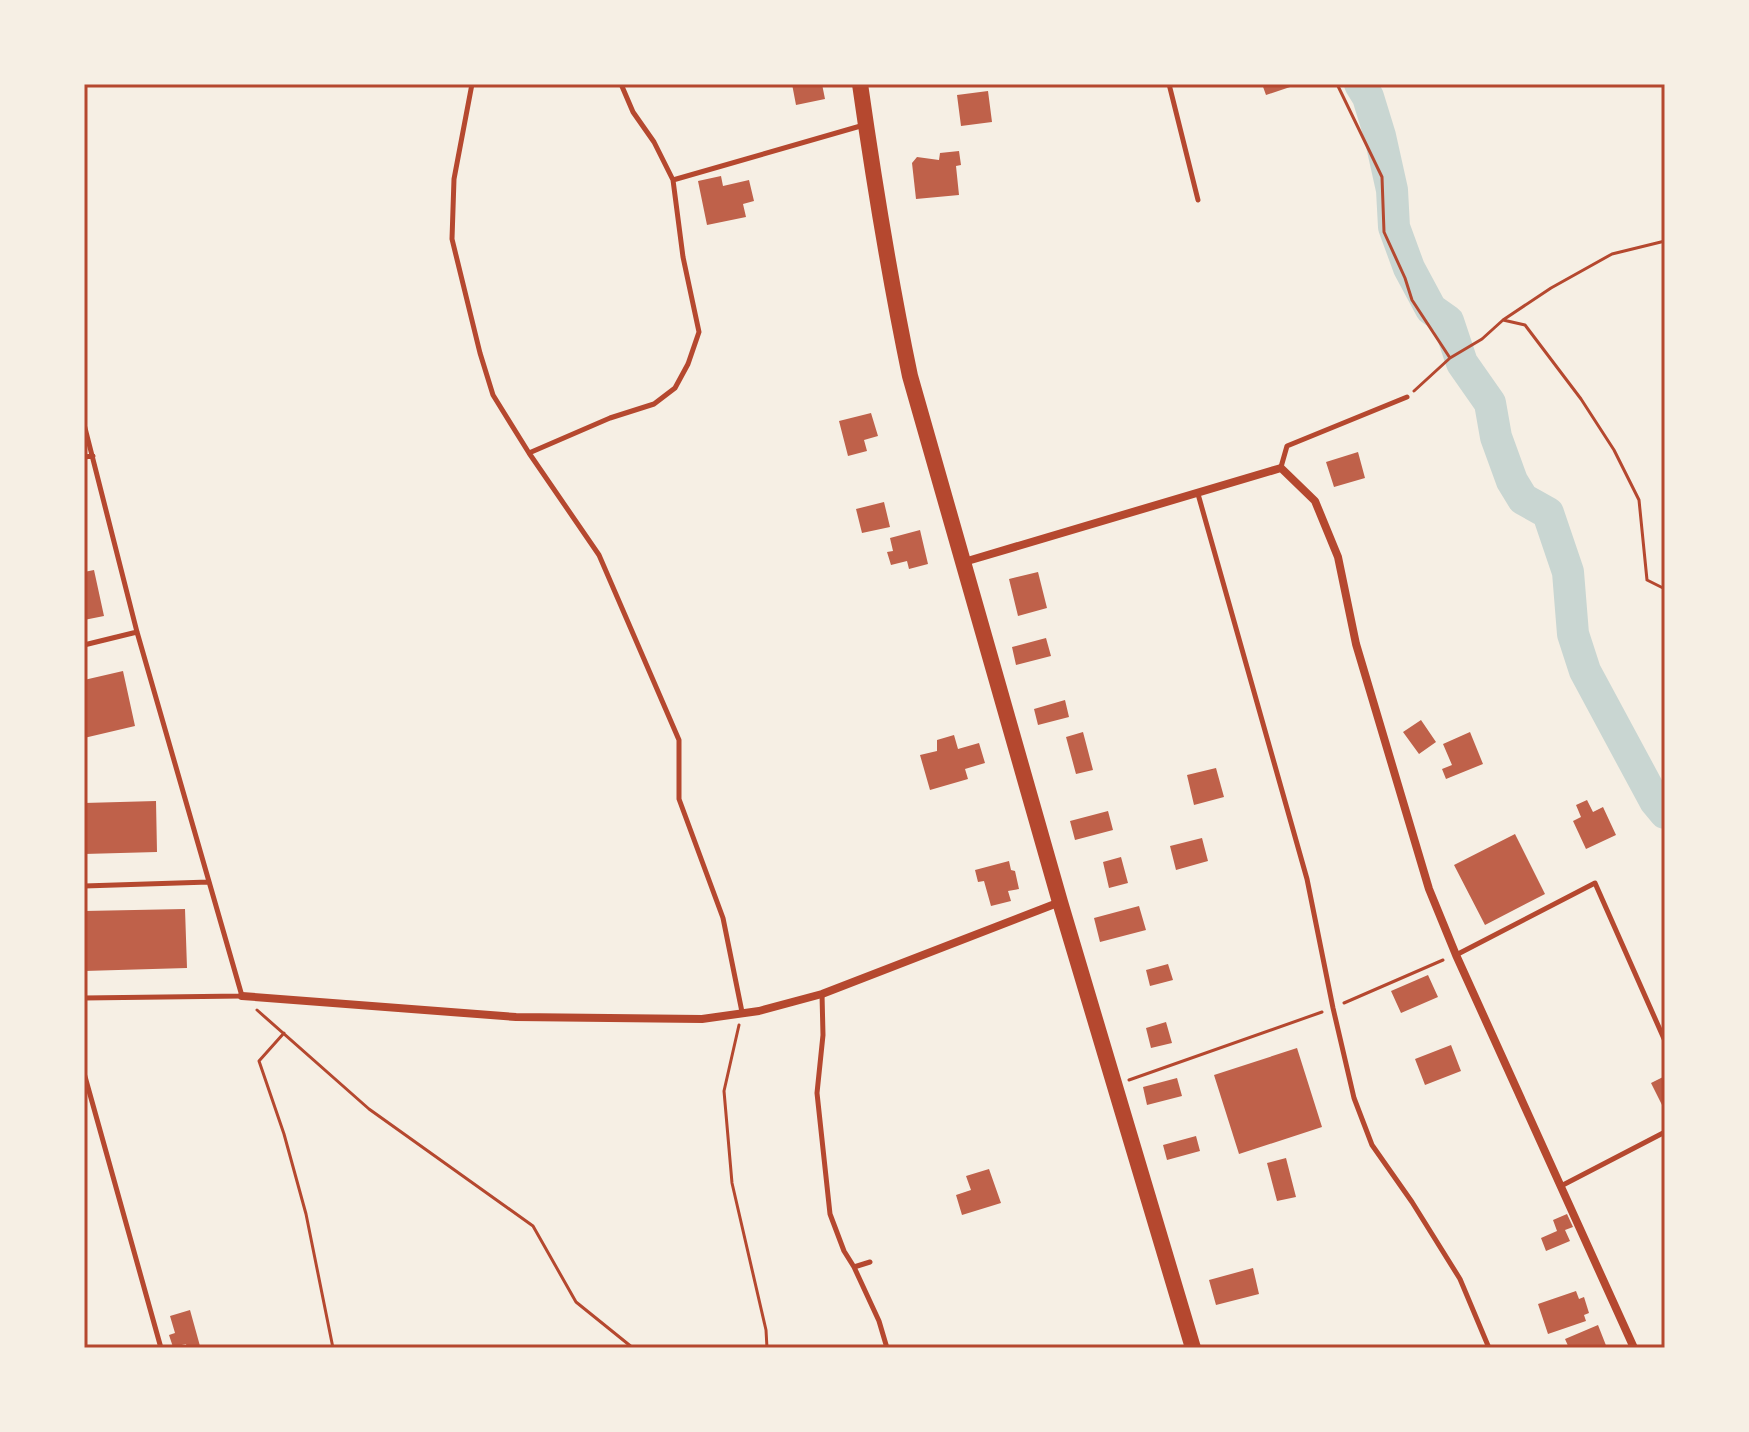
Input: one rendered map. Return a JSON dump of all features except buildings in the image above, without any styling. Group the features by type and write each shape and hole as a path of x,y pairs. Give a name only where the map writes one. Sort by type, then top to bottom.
{"main road":[{"path":"860,84 894,301 910,376 1060,902 1193,1348"}],"street":[{"path":"964,562 1281,468 1315,501 1338,557 1356,644 1429,889 1634,1348"},
{"path":"242,996 516,1017 702,1019 759,1011 822,994 1060,902"}],"lane":[{"path":"472,84 454,179 452,239 493,395 599,555 679,740 679,799 723,918 742,1013"},
{"path":"529,453 610,418 654,404 675,388 688,364 699,332 683,257 673,180 654,142 633,112 621,84"},
{"path":"1169,84 1198,200"},
{"path":"673,180 866,125"},
{"path":"1281,468 1287,446 1407,397"},
{"path":"84,424 137,632 242,996 84,998"},
{"path":"84,457 93,456"},
{"path":"1198,494 1307,879 1354,1098 1372,1145 1460,1279 1489,1348"},
{"path":"84,645 137,632"},
{"path":"84,886 209,882"},
{"path":"1456,955 1595,883 1665,1041"},
{"path":"822,994 823,1035 817,1093 830,1214 844,1251 879,1321 887,1348"},
{"path":"84,1073 161,1348"},
{"path":"1561,1186 1665,1132"},
{"path":"854,1267 870,1262"}],"path":[{"path":"1337,84 1382,177 1384,232 1412,300 1450,358"},
{"path":"1407,397 1450,358 1482,339 1503,320 1551,288 1612,254 1665,241"},
{"path":"1503,320 1525,325 1581,399 1614,450 1639,500 1647,580 1665,589"},
{"path":"1115,1086 1333,1008 1456,955"},
{"path":"242,996 369,1109 533,1226 576,1302 633,1348"},
{"path":"742,1013 724,1091 732,1183 766,1330 767,1348"},
{"path":"284,1033 259,1061 284,1134 306,1214 333,1348"}],"waterway":[{"path":"1360,84 1368,97 1380,136 1392,190 1394,227 1409,268 1431,309 1448,321 1462,363 1490,403 1496,437 1512,481 1523,499 1548,513 1568,572 1573,634 1585,671 1655,801 1665,813"}]}
